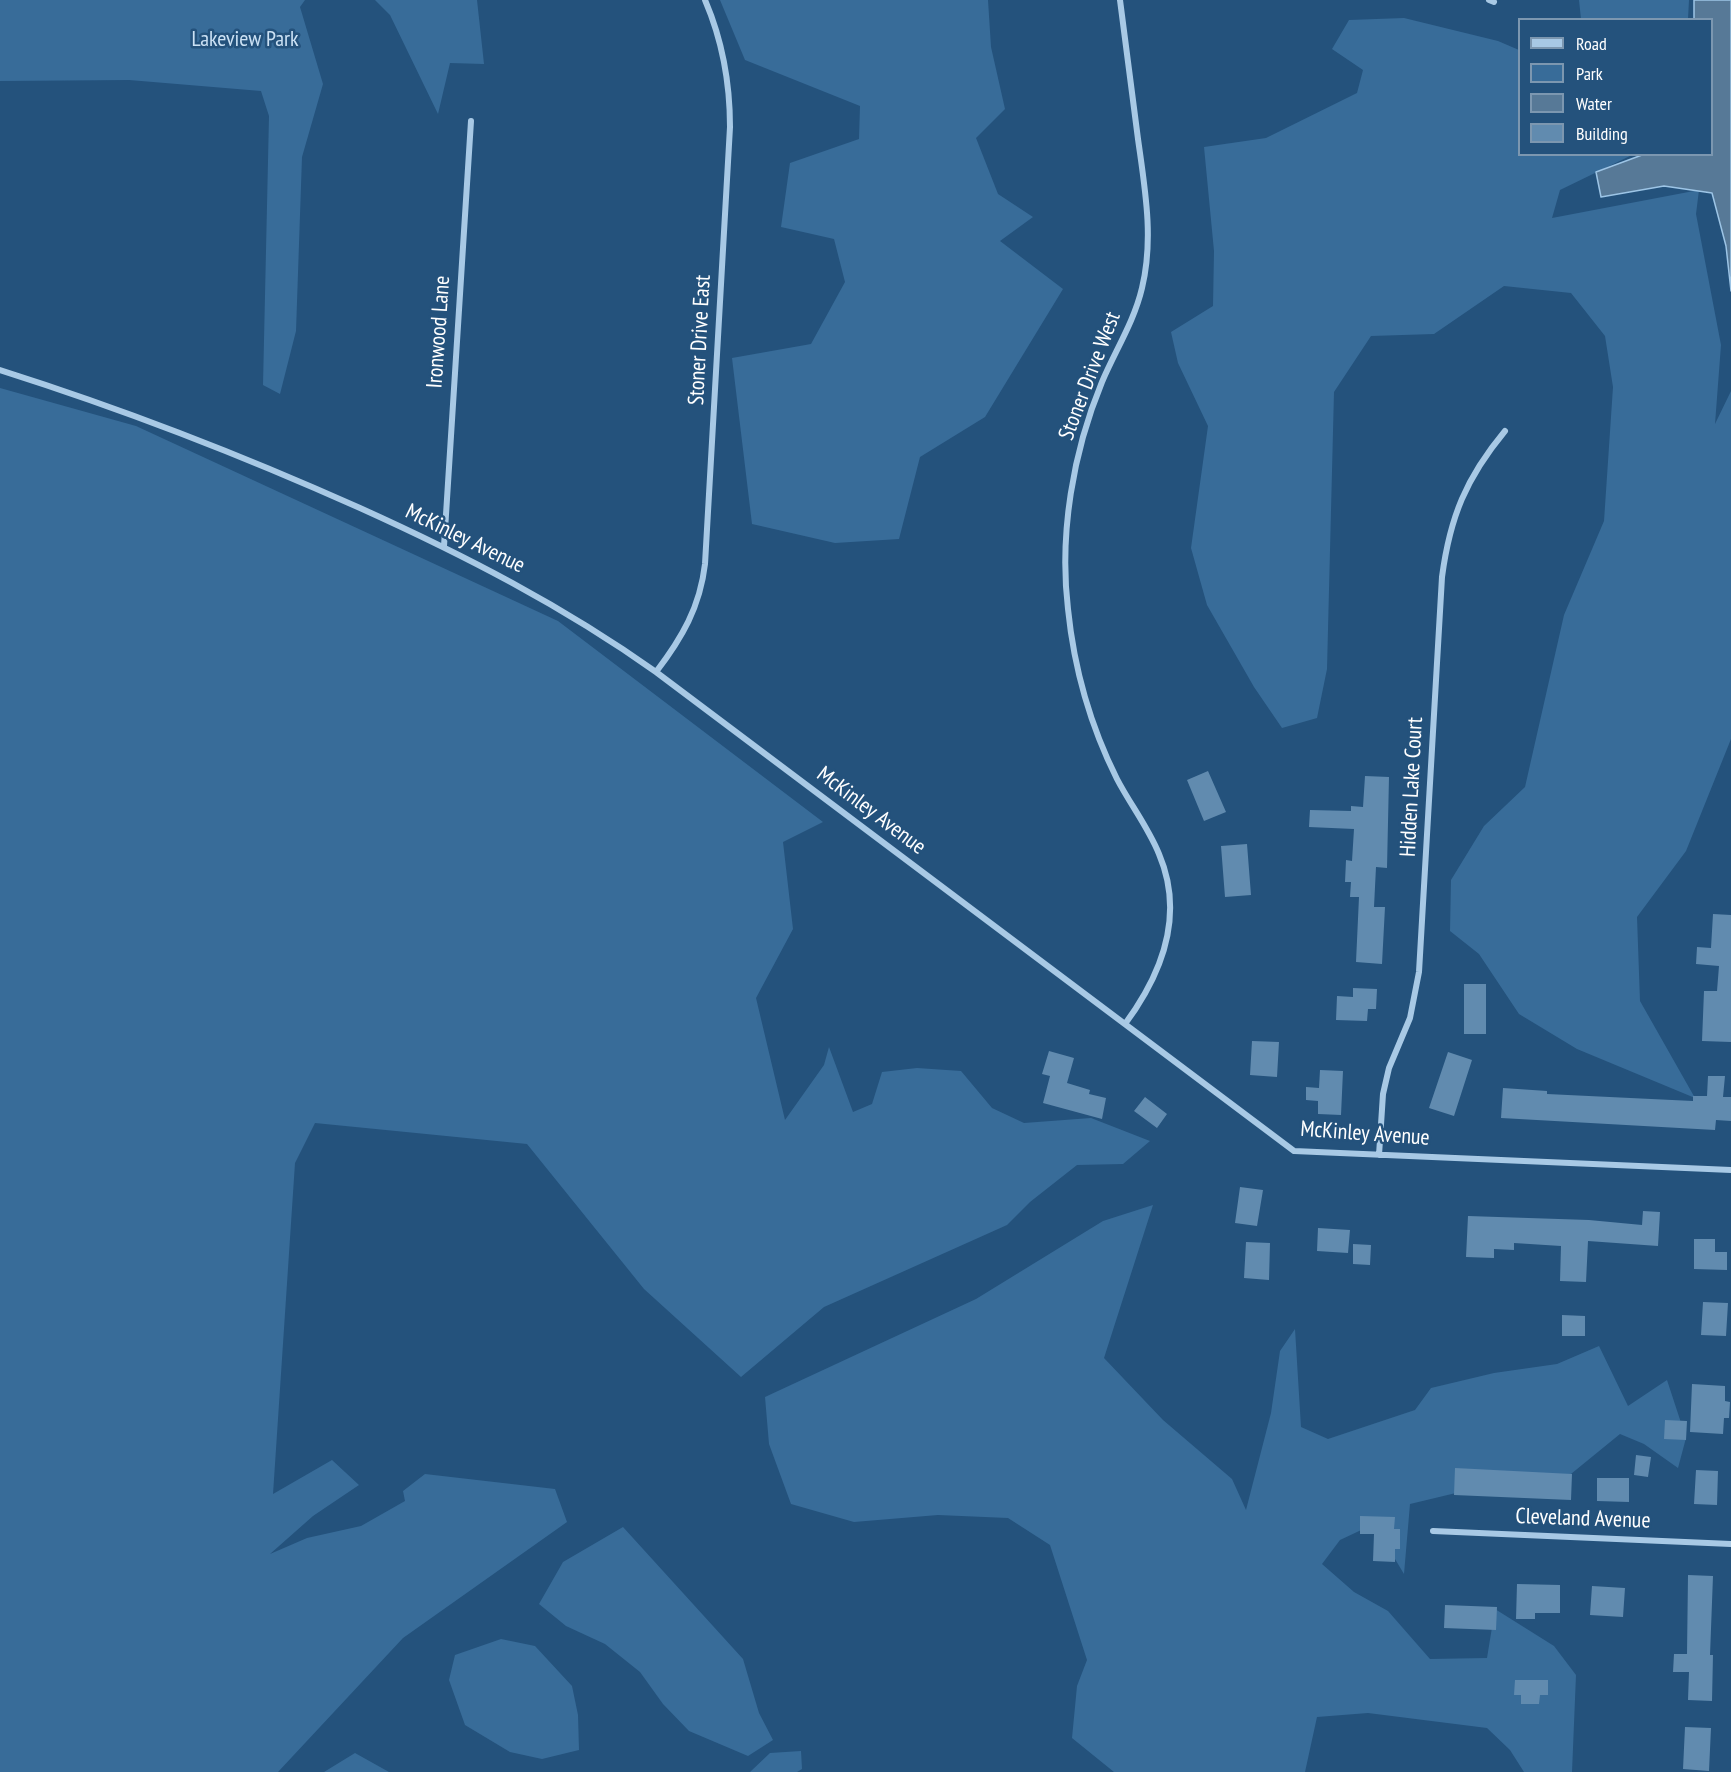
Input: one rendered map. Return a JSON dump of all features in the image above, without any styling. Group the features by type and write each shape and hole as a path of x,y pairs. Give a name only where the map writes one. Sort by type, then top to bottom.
{"street":[{"name":"Stoner Drive East","path":"656,672 687,628 697,606 705,564 730,116 724,56 705,0"},
{"name":"Stoner Drive West","path":"1120,0 1146,202 1147,256 1142,288 1133,316 1102,383 1087,424 1075,468 1065,558 1067,606 1074,653 1084,696 1099,739 1118,780 1160,855 1168,888 1169,934 1162,961 1152,984 1125,1024"},
{"name":"Ironwood Lane","path":"444,546 471,121"},
{"name":"McKinley Avenue","path":"0,370 188,435 444,546 530,590 656,672 1294,1151 1731,1170"},
{"name":"Hidden Lake Court","path":"1379,1155 1383,1095 1389,1068 1410,1018 1419,972 1441,589 1446,543 1455,513 1468,483 1484,456 1505,431"},
{"name":"Cleveland Avenue","path":"1433,1531 1731,1544"}],"green space":[{"name":"Lakeview Park","path":"0,0 305,0 300,7 323,84 302,157 296,331 280,394 263,385 269,116 261,91 129,80 0,81"},
{"path":"375,0 477,0 484,64 450,63 438,114 390,15"},
{"path":"720,0 988,0 991,47 1005,109 976,138 998,194 1033,217 1000,241 1063,289 985,417 920,457 899,539 835,543 752,524 732,358 811,344 845,282 834,239 781,227 790,163 859,139 860,106 745,60"},
{"path":"1579,0 1689,0 1688,18 1581,18"},
{"path":"1404,18 1498,41 1518,50 1518,156 1630,156 1560,190 1552,218 1699,190 1696,214 1721,345 1715,424 1731,391 1731,739 1686,851 1637,917 1640,1001 1695,1098 1577,1049 1519,1014 1479,954 1450,931 1451,880 1484,826 1525,787 1564,615 1604,521 1613,387 1605,336 1571,293 1504,286 1434,334 1371,336 1334,392 1327,669 1317,718 1282,728 1254,687 1207,605 1191,548 1208,426 1178,363 1171,332 1213,306 1214,251 1204,147 1266,138 1357,93 1363,70 1332,49 1349,20"},
{"path":"0,388 136,426 558,621 823,822 783,842 793,929 756,998 785,1120 824,1065 829,1047 853,1112 872,1104 882,1072 917,1068 961,1071 992,1108 1024,1123 1091,1118 1150,1141 1123,1164 1077,1165 1030,1202 1007,1225 824,1307 741,1377 644,1289 527,1144 315,1123 295,1163 273,1494 332,1460 359,1485 313,1516 270,1554 307,1538 361,1526 405,1501 403,1491 425,1474 555,1489 567,1522 403,1638 278,1772 0,1772"},
{"path":"1153,1205 1104,1358 1163,1420 1232,1479 1246,1510 1271,1413 1280,1351 1295,1329 1301,1427 1328,1439 1415,1410 1431,1388 1494,1373 1557,1364 1599,1346 1628,1406 1667,1380 1686,1438 1678,1468 1644,1444 1620,1434 1555,1487 1506,1481 1410,1504 1404,1574 1374,1524 1340,1540 1322,1564 1354,1592 1388,1611 1430,1659 1487,1658 1495,1609 1554,1646 1576,1675 1572,1772 1524,1772 1510,1750 1487,1728 1368,1713 1317,1717 1305,1772 1114,1772 1072,1738 1077,1686 1087,1660 1050,1545 1008,1518 938,1515 854,1522 791,1504 769,1444 765,1397 976,1299 1103,1221"},
{"path":"623,1527 743,1659 759,1713 773,1740 748,1756 689,1731 663,1704 640,1672 605,1644 566,1626 539,1604 563,1562"},
{"path":"501,1639 535,1646 572,1686 578,1715 579,1750 542,1759 510,1752 465,1725 449,1680 455,1655"},
{"path":"801,1751 802,1769 797,1772 750,1772 770,1753"},
{"path":"355,1753 389,1772 324,1772"}],"water":[{"path":"1694,0 1731,0 1731,291 1726,246 1712,193 1664,186 1601,197 1596,172 1639,156 1713,156 1713,18 1694,18"}],"building":[{"path":"1208,771 1226,812 1204,821 1187,780"},
{"path":"1365,776 1389,777 1387,868 1376,867 1374,907 1385,907 1382,964 1356,962 1359,897 1350,897 1351,882 1345,882 1346,860 1352,861 1354,829 1309,827 1310,810 1351,811 1351,806 1363,807"},
{"path":"1247,844 1251,895 1225,897 1221,846"},
{"path":"1713,914 1731,915 1731,1042 1702,1041 1704,991 1717,991 1719,966 1696,964 1697,947 1711,948"},
{"path":"1464,984 1486,984 1486,1034 1464,1034"},
{"path":"1353,988 1377,989 1376,1009 1368,1009 1367,1021 1336,1020 1337,996 1353,997"},
{"path":"1252,1041 1279,1042 1277,1077 1250,1075"},
{"path":"1049,1051 1074,1058 1067,1083 1090,1090 1089,1094 1106,1098 1102,1119 1043,1103 1050,1076 1042,1074"},
{"path":"1448,1052 1472,1060 1454,1116 1429,1108"},
{"path":"1320,1070 1343,1071 1341,1115 1318,1114 1318,1101 1306,1100 1306,1087 1319,1088"},
{"path":"1708,1076 1725,1076 1723,1097 1731,1097 1731,1121 1716,1120 1715,1130 1501,1118 1503,1088 1547,1091 1547,1094 1693,1101 1693,1096 1707,1096"},
{"path":"1145,1097 1167,1114 1157,1128 1134,1111"},
{"path":"1240,1187 1263,1190 1257,1226 1235,1223"},
{"path":"1643,1211 1660,1212 1658,1246 1588,1241 1586,1282 1560,1281 1561,1246 1514,1243 1514,1250 1494,1249 1494,1258 1466,1257 1468,1216 1589,1220 1642,1225"},
{"path":"1318,1228 1350,1230 1348,1253 1317,1251"},
{"path":"1694,1239 1715,1239 1715,1252 1727,1252 1727,1270 1694,1269"},
{"path":"1246,1242 1270,1243 1269,1280 1244,1278"},
{"path":"1353,1244 1371,1245 1370,1265 1353,1264"},
{"path":"1703,1302 1728,1303 1726,1336 1701,1335"},
{"path":"1562,1315 1585,1316 1585,1336 1562,1336"},
{"path":"1692,1384 1725,1386 1725,1401 1730,1402 1729,1418 1724,1418 1723,1434 1690,1432"},
{"path":"1665,1420 1687,1421 1686,1440 1664,1439"},
{"path":"1636,1455 1651,1457 1648,1477 1634,1475"},
{"path":"1455,1468 1572,1474 1571,1500 1454,1495"},
{"path":"1696,1470 1718,1471 1717,1505 1694,1504"},
{"path":"1597,1478 1629,1478 1629,1502 1597,1501"},
{"path":"1360,1516 1395,1517 1394,1529 1400,1529 1400,1549 1395,1549 1395,1562 1373,1561 1374,1534 1360,1534"},
{"path":"1688,1575 1713,1576 1710,1655 1713,1655 1712,1701 1688,1700 1689,1672 1673,1672 1674,1654 1687,1654"},
{"path":"1517,1584 1560,1585 1560,1613 1535,1613 1535,1619 1516,1619"},
{"path":"1592,1586 1625,1588 1623,1617 1590,1615"},
{"path":"1445,1605 1497,1607 1496,1630 1444,1628"},
{"path":"1515,1680 1548,1680 1548,1695 1540,1695 1539,1704 1521,1704 1521,1695 1514,1695"},
{"path":"1685,1727 1711,1728 1709,1771 1683,1769"}]}
